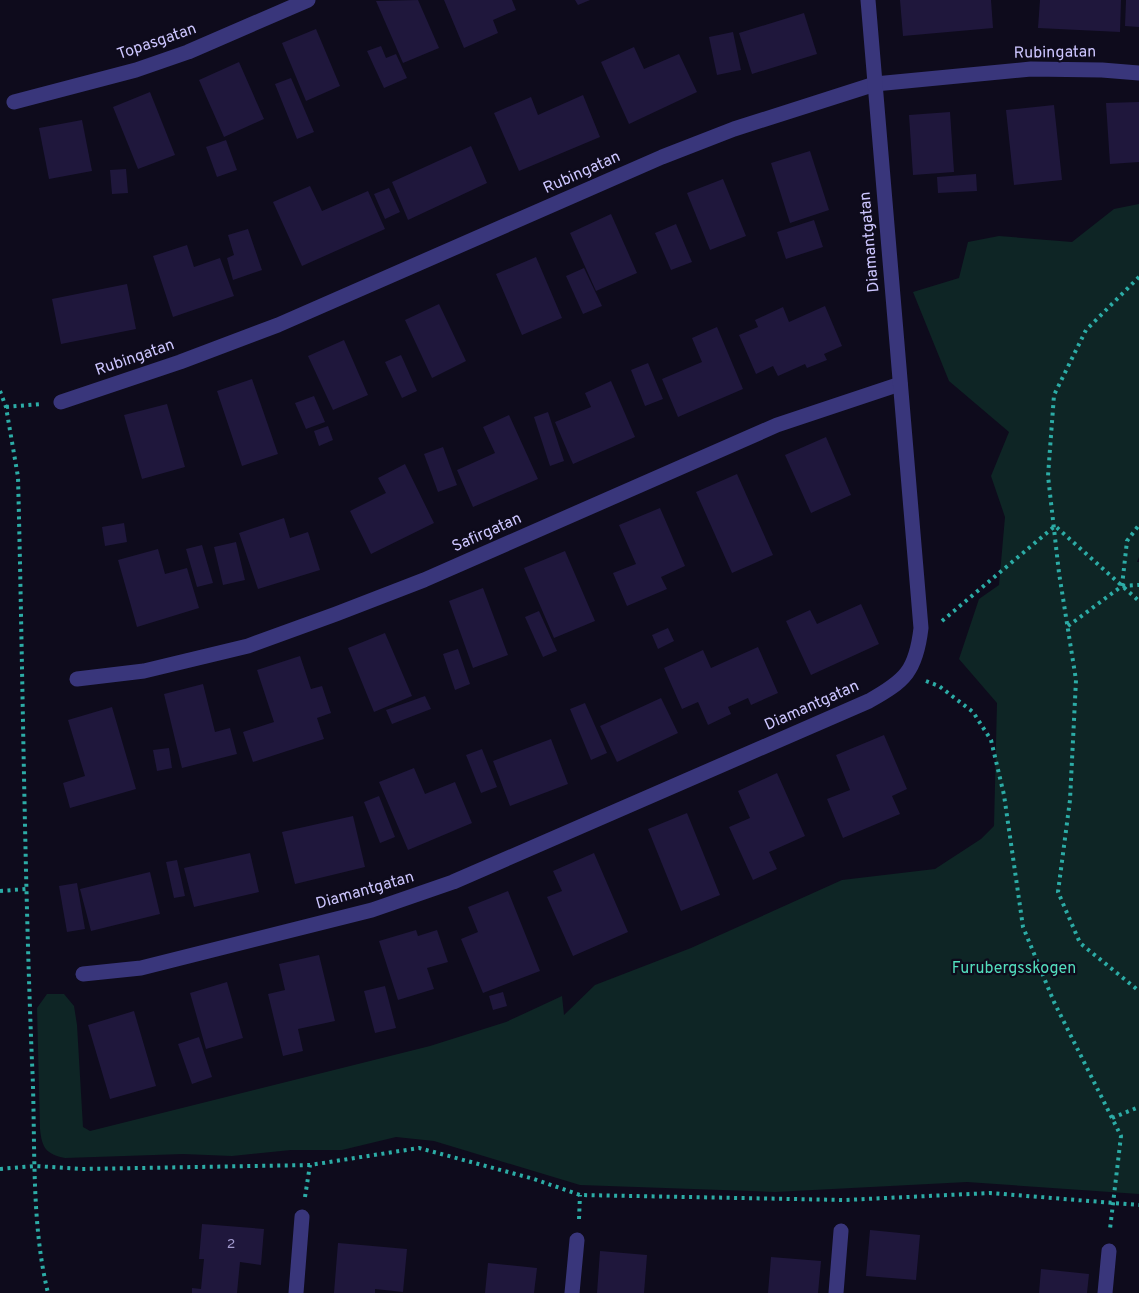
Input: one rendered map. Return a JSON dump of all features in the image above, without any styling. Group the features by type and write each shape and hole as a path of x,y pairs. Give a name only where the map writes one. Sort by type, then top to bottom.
{"street":[{"name":"Topasgatan","path":"14,102 136,70 188,52 308,0"},
{"name":"Diamantgatan","path":"83,974 141,968 372,910 453,882 869,701 894,687 907,675 915,660 921,628 868,0"},
{"name":"Rubingatan","path":"61,402 180,362 278,325 662,157 734,129 876,84 1031,69 1139,73"},
{"name":"Safirgatan","path":"76,679 144,671 248,645 336,614 424,580 777,425 900,384"},
{"path":"297,1293 302,1217"},
{"path":"836,1293 841,1231"},
{"path":"572,1293 577,1240"},
{"path":"1105,1293 1109,1251"}],"path":[{"path":"1139,277 1086,330 1054,395 1048,476 1076,680 1070,800 1058,892 1080,943 1139,991"},
{"path":"0,391 6,407 18,477 26,889 35,1166 42,1269 48,1293"},
{"path":"6,407 61,402"},
{"path":"1122,586 1127,541 1139,525"},
{"path":"1055,526 1139,601"},
{"path":"920,640 1055,526"},
{"path":"1068,626 1122,586 1139,585"},
{"path":"907,675 939,686 973,712 991,740 1004,795 1023,927 1054,1002 1121,1136 1112,1202 1109,1251"},
{"path":"0,891 26,889"},
{"path":"1112,1118 1139,1107"},
{"path":"0,1169 35,1166 82,1169 310,1165 419,1148 534,1179 580,1195 845,1200 990,1193 1139,1205"},
{"path":"302,1217 310,1165"}],"green space":[{"name":"Furubergsskogen","path":"1139,204 1139,557 1137,562 1139,562 1139,1194 967,1182 775,1192 580,1185 434,1141 396,1137 342,1150 291,1150 232,1156 183,1154 65,1158 46,1149 40,1129 37,1008 47,994 64,994 74,1006 83,1127 90,1131 430,1046 506,1022 562,996 564,1015 595,985 691,948 842,880 935,869 981,839 994,826 997,703 959,659 979,599 999,585 1005,517 991,476 1009,432 949,381 913,292 959,278 968,242 999,236 1072,242 1114,209"}],"building":[{"path":"418,0 439,48 403,63 376,1"},
{"path":"444,0 512,0 516,10 493,20 498,33 464,48"},
{"path":"575,0 590,0 578,5"},
{"path":"900,0 991,0 993,28 903,36"},
{"path":"1040,0 1121,0 1120,32 1038,28"},
{"path":"1126,0 1139,0 1139,27 1125,26"},
{"path":"804,13 817,54 752,74 739,33"},
{"path":"316,29 340,86 306,101 282,43"},
{"path":"733,32 741,70 717,75 709,37"},
{"path":"381,46 386,58 396,54 407,78 384,88 367,51"},
{"path":"634,47 644,69 679,54 697,92 629,124 601,62"},
{"path":"239,62 264,119 224,137 199,80"},
{"path":"291,78 314,132 297,139 275,84"},
{"path":"150,92 175,155 138,169 113,107"},
{"path":"583,95 600,137 519,171 494,113 531,97 538,115"},
{"path":"1139,102 1139,162 1110,164 1106,103"},
{"path":"1054,105 1062,180 1014,185 1006,110"},
{"path":"950,112 954,172 913,175 909,115"},
{"path":"82,120 92,171 49,179 39,128"},
{"path":"226,140 237,170 217,177 206,147"},
{"path":"471,146 487,183 408,220 392,182"},
{"path":"810,151 829,210 790,223 771,163"},
{"path":"126,169 128,193 112,194 110,170"},
{"path":"976,174 977,191 938,193 937,177"},
{"path":"723,179 746,236 710,250 687,193"},
{"path":"310,186 322,211 368,191 385,229 302,266 273,202"},
{"path":"389,188 400,212 385,219 374,194"},
{"path":"611,214 637,273 596,291 570,233"},
{"path":"814,220 823,247 786,259 777,232"},
{"path":"676,224 692,262 671,270 655,233"},
{"path":"248,229 262,270 233,280 227,258 234,255 228,235"},
{"path":"187,245 194,267 220,258 234,296 173,317 153,256"},
{"path":"536,257 562,318 522,335 496,274"},
{"path":"584,268 602,306 583,314 566,276"},
{"path":"127,284 136,329 61,344 52,299"},
{"path":"439,304 466,361 432,378 405,320"},
{"path":"825,306 842,346 824,354 827,360 807,368 805,364 778,376 773,366 756,374 739,335 758,327 755,320 783,307 789,322"},
{"path":"717,327 743,389 678,417 662,379 702,362 692,338"},
{"path":"344,340 368,395 333,410 308,356"},
{"path":"401,355 417,391 402,398 385,362"},
{"path":"648,363 663,399 645,406 631,370"},
{"path":"252,379 278,454 242,466 217,391"},
{"path":"611,381 635,437 573,464 555,422 591,407 585,393"},
{"path":"314,396 325,422 306,429 295,403"},
{"path":"167,404 185,467 142,479 124,415"},
{"path":"548,412 564,461 550,466 534,417"},
{"path":"509,415 538,479 473,507 457,470 495,453 483,427"},
{"path":"328,426 333,440 319,446 314,431"},
{"path":"826,437 851,495 811,513 785,455"},
{"path":"443,447 457,485 438,492 424,454"},
{"path":"405,464 434,523 371,554 350,511 386,493 378,478"},
{"path":"737,474 773,555 732,573 696,492"},
{"path":"660,508 685,566 661,577 667,589 627,606 613,573 636,564 619,525"},
{"path":"284,518 290,538 308,532 320,570 258,589 239,533"},
{"path":"124,523 127,542 105,546 102,527"},
{"path":"236,542 245,580 223,585 214,547"},
{"path":"202,545 213,583 197,587 186,549"},
{"path":"158,549 165,574 187,568 199,608 137,627 118,560"},
{"path":"565,551 595,621 554,638 524,568"},
{"path":"483,588 508,655 473,668 449,601"},
{"path":"861,604 879,644 811,675 786,621 810,610 817,624"},
{"path":"539,611 557,651 543,657 525,617"},
{"path":"668,628 674,641 658,649 652,635"},
{"path":"385,633 412,696 374,712 348,648"},
{"path":"758,647 778,693 751,705 748,698 728,707 731,714 708,725 698,702 682,709 664,668 703,650 711,668"},
{"path":"458,649 470,684 455,690 443,654"},
{"path":"300,656 311,689 322,686 331,713 317,718 324,739 253,762 243,732 274,722 257,670"},
{"path":"203,684 215,732 230,728 237,754 182,768 164,694"},
{"path":"425,696 431,709 392,724 386,710"},
{"path":"661,698 678,733 617,762 600,726"},
{"path":"585,703 607,753 591,760 570,709"},
{"path":"112,707 136,789 70,808 63,783 85,776 68,720"},
{"path":"884,735 907,789 892,796 900,814 843,838 827,799 850,790 836,755"},
{"path":"551,739 568,784 510,806 493,761"},
{"path":"169,748 172,768 157,771 153,750"},
{"path":"482,749 497,787 481,793 466,755"},
{"path":"414,768 425,794 455,782 472,823 408,850 379,782"},
{"path":"777,773 805,836 769,852 777,869 753,880 729,827 750,818 738,791"},
{"path":"379,796 395,837 380,843 364,802"},
{"path":"687,813 720,895 681,911 648,829"},
{"path":"353,816 365,867 295,884 282,832"},
{"path":"250,853 259,892 194,907 184,868"},
{"path":"594,853 628,932 573,956 547,897 562,891 553,871"},
{"path":"177,860 185,896 174,898 166,862"},
{"path":"150,872 160,914 91,931 80,889"},
{"path":"77,883 85,929 67,932 59,886"},
{"path":"508,891 540,971 483,993 461,939 478,932 468,907"},
{"path":"416,930 418,936 437,930 448,962 427,968 434,989 398,1000 379,941"},
{"path":"319,955 335,1021 298,1029 303,1051 283,1056 268,994 285,990 279,964"},
{"path":"227,982 243,1038 206,1049 190,993"},
{"path":"385,986 396,1028 375,1033 364,991"},
{"path":"503,992 507,1006 493,1010 489,996"},
{"path":"134,1011 156,1086 110,1099 88,1025"},
{"path":"199,1037 212,1077 192,1084 178,1044"},
{"path":"202,1224 264,1229 261,1265 240,1262 237,1293 192,1293 192,1288 201,1289 204,1259 199,1259"},
{"path":"870,1230 920,1235 916,1280 866,1276"},
{"path":"338,1243 407,1249 403,1292 375,1289 375,1293 334,1293"},
{"path":"600,1251 647,1255 644,1293 597,1293"},
{"path":"771,1257 821,1261 818,1293 768,1293"},
{"path":"488,1263 537,1268 534,1293 485,1293"},
{"path":"1041,1269 1089,1274 1087,1293 1039,1293"}]}
